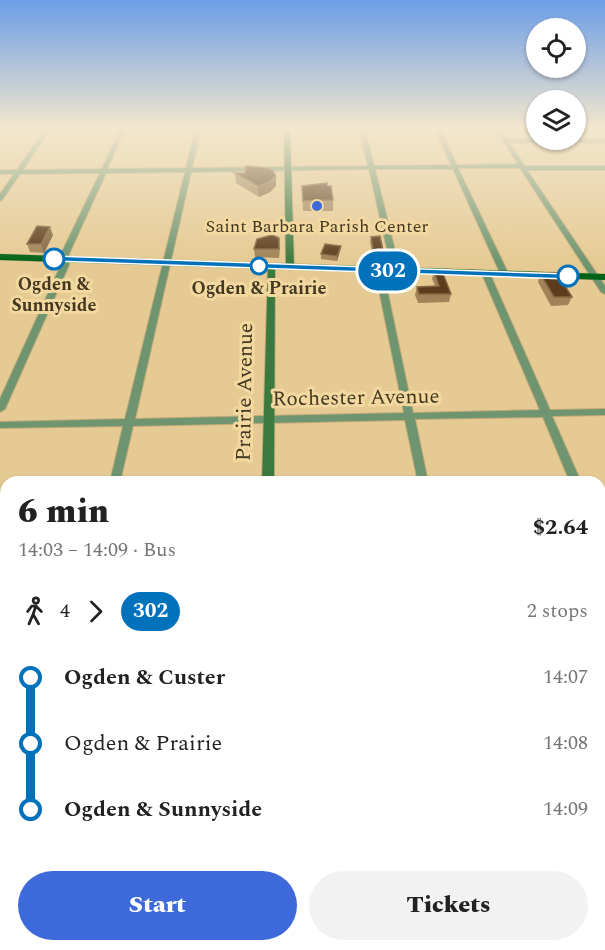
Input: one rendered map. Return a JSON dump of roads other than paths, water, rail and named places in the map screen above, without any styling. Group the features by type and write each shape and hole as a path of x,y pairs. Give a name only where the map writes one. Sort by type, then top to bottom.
{"main road":[{"path":"0,257 600,277"}],"street":[{"path":"0,199 18,173"},
{"path":"0,409 65,265 65,254 103,173"},
{"path":"116,476 165,263 188,173"},
{"path":"288,173 290,267"},
{"path":"373,173 396,271"},
{"path":"458,173 505,275"},
{"path":"526,173 600,277 605,292"},
{"name":"Prairie Avenue","path":"268,476 271,266"},
{"path":"379,270 422,476"},
{"path":"486,274 573,476"},
{"name":"Rochester Avenue","path":"0,425 605,412"}],"place":[{"name":"Saint Barbara Parish Center","path":"317,206"},
{"name":"Ogden & Sunnyside","path":"54,259"},
{"name":"Ogden & Prairie","path":"259,266"}]}
